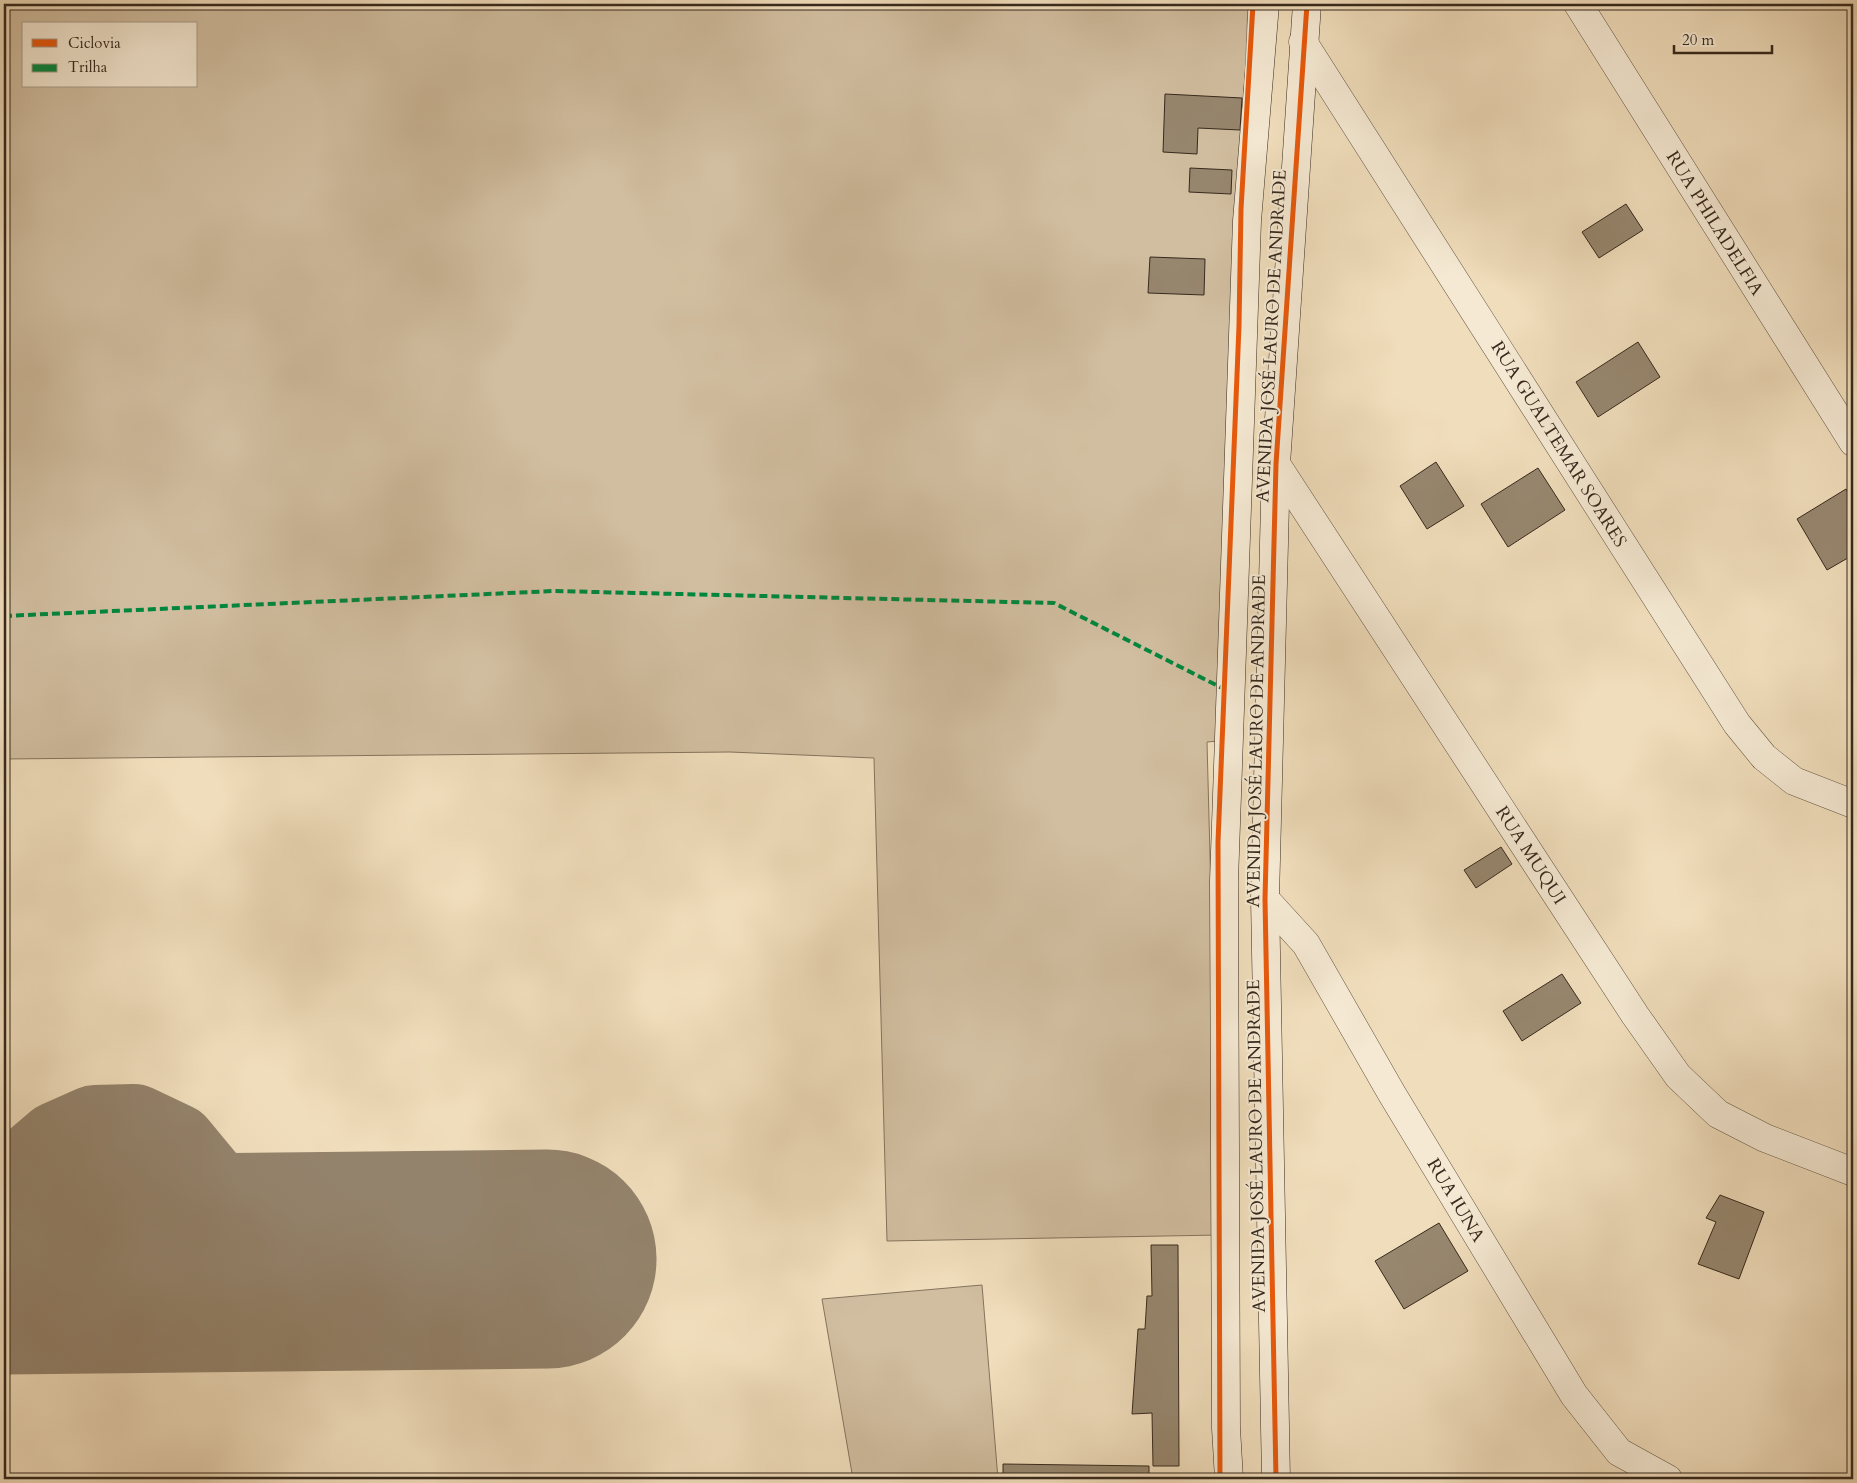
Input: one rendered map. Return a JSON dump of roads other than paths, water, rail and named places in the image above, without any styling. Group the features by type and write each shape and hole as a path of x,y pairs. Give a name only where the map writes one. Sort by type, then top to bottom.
{"street":[{"name":"AVENIDA JOSÉ LAURO DE ANDRADE","path":"1229,1479 1226,1428 1224,881 1247,221 1265,4"},
{"name":"AVENIDA JOSÉ LAURO DE ANDRADE","path":"1276,1479 1266,899 1276,464 1307,4"},
{"name":"RUA PHILADELFIA","path":"1578,4 1853,442"},
{"name":"RUA GUALTEMAR SOARES","path":"1304,42 1737,724 1764,757 1794,781 1853,804"},
{"name":"RUA MUQUI","path":"1276,464 1624,998 1678,1076 1718,1114 1764,1138 1853,1172"},
{"name":"RUA IUNA","path":"1266,899 1306,944 1392,1094 1574,1395 1619,1452 1668,1479"}]}
